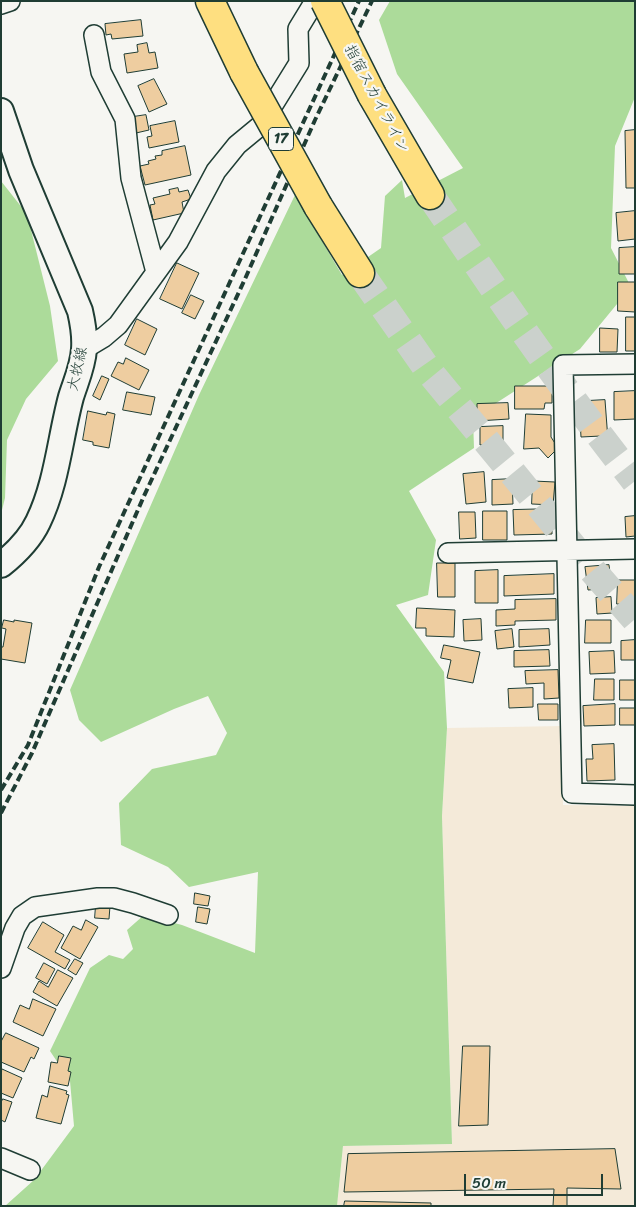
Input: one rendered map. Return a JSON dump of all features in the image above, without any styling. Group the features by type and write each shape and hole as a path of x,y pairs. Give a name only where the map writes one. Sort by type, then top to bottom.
{"highway":[{"name":"17","path":"210,1 244,72 318,206 360,273"},
{"name":"指宿スカイライン","path":"325,1 372,95 430,195"}],"street":[{"path":"1,4 10,1"},
{"path":"84,350 104,338 118,325 178,242 216,171 237,145 260,126 299,63 298,29 315,1"},
{"path":"94,35 100,72 126,119 131,178 156,272"},
{"name":"大牧線","path":"1,111 21,170 80,311 84,332 84,350 80,374 72,395 46,506 37,524 25,541 1,565"},
{"path":"635,364 564,365 572,793 635,795"},
{"path":"448,553 635,549"},
{"path":"1,968 15,928 22,916 35,907 98,898 114,898 168,916"},
{"path":"1,1158 30,1170"}],"shaded area":[{"path":"563,726 563,805 635,806 635,1206 337,1206 343,1146 452,1144 442,816 447,728"}],"green space":[{"path":"390,1 635,1 635,97 615,146 611,248 631,287 580,349 473,418 474,448 409,491 436,540 428,595 396,605 444,672 447,728 442,816 452,1144 343,1146 337,1206 5,1206 34,1180 74,1126 70,1081 50,1051 90,968 109,955 123,959 133,949 127,930 144,915 182,925 255,953 258,872 189,887 168,867 121,845 119,803 152,769 216,755 227,733 208,696 101,742 79,720 70,690 199,395 295,195 342,275 381,248 385,196 402,180 405,198 463,168 397,74 379,20"},
{"path":"1,181 27,214 50,306 58,361 26,399 7,440 5,498 1,514"}],"building":[{"path":"141,20 143,36 112,39 111,34 106,35 105,24"},
{"path":"147,43 149,53 155,52 158,68 127,73 124,54 138,52 137,45"},
{"path":"154,79 167,104 149,112 138,86"},
{"path":"146,115 149,130 136,133 133,117"},
{"path":"175,121 179,142 149,148 147,137 152,136 150,126"},
{"path":"635,130 635,188 626,188 625,131"},
{"path":"185,146 191,175 145,185 140,166 149,164 148,161 156,159 155,156 162,155 162,151"},
{"path":"178,188 179,192 188,190 191,199 182,202 184,213 153,220 150,205 155,204 153,198 170,194 169,190"},
{"path":"635,211 635,239 618,241 616,213"},
{"path":"635,247 635,274 619,274 619,248"},
{"path":"177,263 199,273 182,309 160,299"},
{"path":"618,282 635,282 635,312 618,311"},
{"path":"191,295 204,301 195,319 182,313"},
{"path":"626,317 635,317 635,351 626,351"},
{"path":"137,319 157,329 145,355 125,345"},
{"path":"600,328 618,329 617,352 600,352"},
{"path":"126,358 149,370 139,390 111,376 118,362 123,364"},
{"path":"102,376 109,379 100,400 93,396"},
{"path":"515,386 552,386 552,403 545,403 544,409 515,409"},
{"path":"635,391 635,419 614,420 614,392"},
{"path":"127,392 155,397 151,415 123,410"},
{"path":"605,400 608,440 601,440 601,436 581,437 580,420 588,419 587,401"},
{"path":"508,403 509,419 477,421 477,404"},
{"path":"88,411 106,415 107,412 115,414 109,448 93,445 93,442 83,440"},
{"path":"526,414 551,415 551,437 558,448 548,458 539,448 524,449"},
{"path":"503,426 503,444 480,445 480,427"},
{"path":"484,472 486,502 466,504 463,474"},
{"path":"512,479 513,504 492,505 492,480"},
{"path":"533,481 555,482 553,505 532,504"},
{"path":"552,509 552,534 514,535 513,510"},
{"path":"483,511 507,511 507,540 483,540"},
{"path":"459,512 475,512 476,538 460,539"},
{"path":"635,516 635,536 626,537 625,517"},
{"path":"437,563 455,563 455,597 438,597"},
{"path":"609,565 612,588 588,590 585,567"},
{"path":"498,570 498,603 475,603 475,571"},
{"path":"554,574 554,594 504,596 504,576"},
{"path":"618,580 635,580 635,605 617,604"},
{"path":"611,597 612,613 597,614 596,598"},
{"path":"556,599 556,620 515,621 515,625 496,626 496,610 515,609 515,600"},
{"path":"417,608 455,610 454,637 426,636 426,628 416,628"},
{"path":"481,619 482,640 464,641 463,620"},
{"path":"4,620 32,623 25,663 1,659 1,647 3,647 6,629 2,628"},
{"path":"586,620 611,620 611,643 585,643"},
{"path":"512,629 514,647 497,649 495,631"},
{"path":"549,629 550,645 519,647 519,630"},
{"path":"635,640 635,660 621,660 621,641"},
{"path":"444,645 480,652 473,683 447,678 451,660 441,658"},
{"path":"549,650 550,666 514,667 514,651"},
{"path":"614,651 615,673 590,674 589,652"},
{"path":"558,670 559,698 544,699 544,683 526,684 525,671"},
{"path":"595,679 614,679 614,700 594,700"},
{"path":"620,680 635,680 635,700 620,700"},
{"path":"533,688 533,707 509,708 508,689"},
{"path":"538,704 558,704 558,720 539,720"},
{"path":"615,704 615,725 584,726 583,706"},
{"path":"620,708 635,708 635,725 620,725"},
{"path":"614,744 615,780 587,781 586,759 593,759 592,745"},
{"path":"195,893 210,896 208,906 194,904"},
{"path":"96,905 110,906 109,919 95,918"},
{"path":"198,907 210,909 207,924 196,922"},
{"path":"86,920 98,927 80,959 61,948 73,926 81,930"},
{"path":"43,922 64,935 55,952 70,960 65,969 28,948"},
{"path":"75,959 83,963 76,975 68,970"},
{"path":"44,963 55,969 47,984 36,978"},
{"path":"58,970 73,978 57,1006 33,992 39,981 48,987"},
{"path":"33,999 56,1009 43,1036 13,1022 20,1005 29,1009"},
{"path":"6,1033 39,1048 34,1059 31,1057 24,1072 1,1062 1,1042"},
{"path":"463,1046 490,1046 488,1125 459,1126"},
{"path":"59,1056 71,1058 68,1071 71,1072 68,1086 48,1082 51,1062 57,1063"},
{"path":"2,1069 22,1078 13,1098 1,1093"},
{"path":"50,1086 67,1091 66,1094 69,1095 61,1124 36,1118 42,1095 47,1097"},
{"path":"3,1099 12,1102 5,1122 1,1120 1,1103"},
{"path":"615,1149 621,1189 567,1188 567,1206 553,1206 554,1189 344,1192 348,1154"},
{"path":"345,1201 431,1203 431,1206 344,1206"}],"tunnel":[{"path":"430,195 555,376 635,481"},
{"path":"360,273 428,370 593,571 635,619"}],"railway":[{"path":"1,790 28,745 99,567 359,1"},
{"path":"1,813 32,753 144,496 245,279 315,120 372,1"}]}
